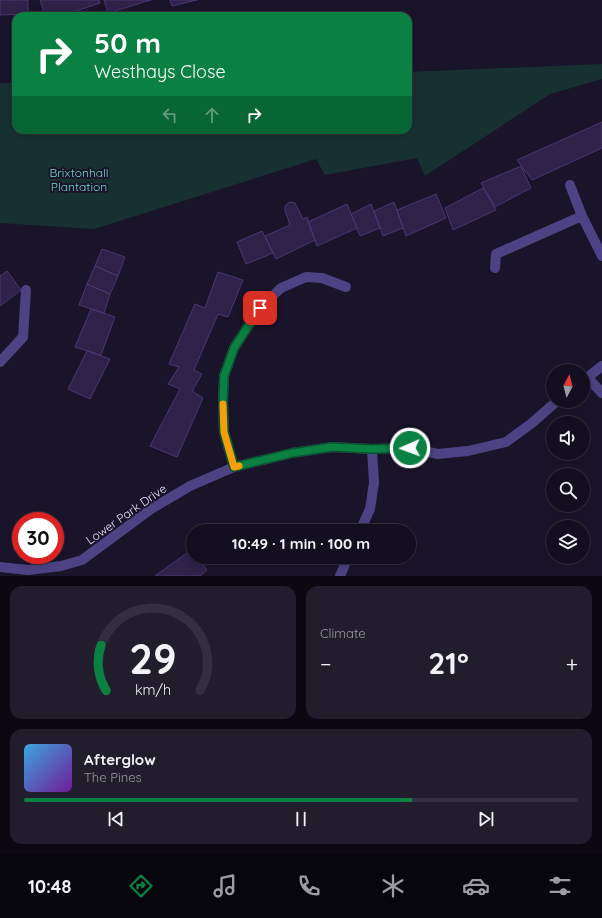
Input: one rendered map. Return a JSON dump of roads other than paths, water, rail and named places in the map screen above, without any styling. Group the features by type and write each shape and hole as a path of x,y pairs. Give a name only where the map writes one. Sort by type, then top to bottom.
{"street":[{"path":"570,185 582,216 602,256"},
{"path":"495,268 496,254 582,216"},
{"path":"234,467 224,432 223,402 224,376 234,348 260,308 281,288 306,277 322,278 346,287"},
{"path":"0,362 23,337 26,290"},
{"path":"590,375 602,366"},
{"path":"590,383 602,393"},
{"name":"Lower Park Drive","path":"0,567 28,570 61,566 82,560 151,509 190,486 234,467 292,453 332,447 372,449 410,448 438,454 468,451 506,442 532,423 549,408"},
{"path":"363,524 370,509 374,483 372,449"},
{"path":"340,576 345,564"}],"park label":[{"name":"Brixtonhall Plantation","path":"79,179"}]}
